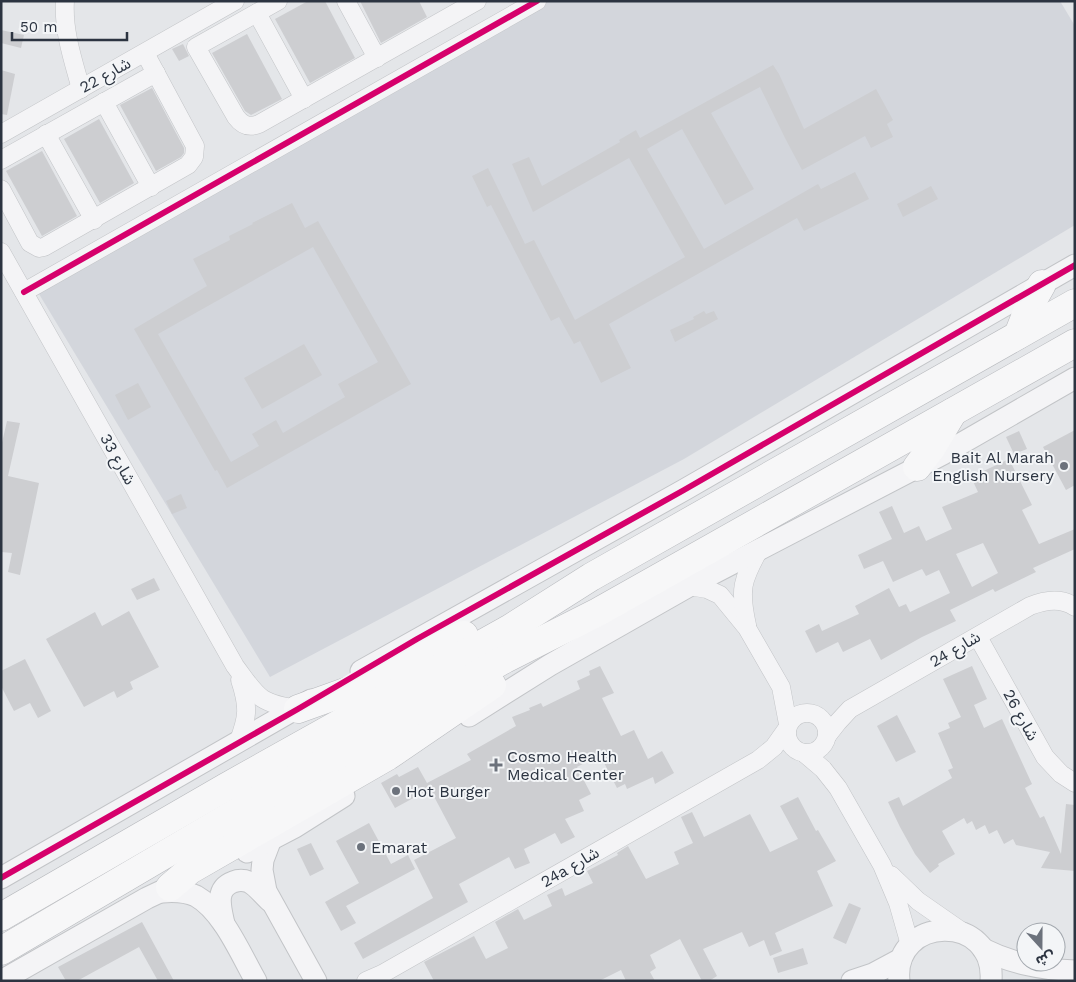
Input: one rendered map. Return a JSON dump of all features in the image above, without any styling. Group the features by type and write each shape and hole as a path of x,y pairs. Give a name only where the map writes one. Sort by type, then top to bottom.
{"highway":[{"path":"1018,335 1029,307 1042,284"},
{"path":"1,917 226,787 523,621 591,577 1075,303"},
{"path":"1,951 242,809 496,664 598,612 1075,343"},
{"path":"917,467 932,448 954,411"},
{"path":"298,709 351,690 389,670 591,577"},
{"path":"165,890 190,870 388,756 598,612"}],"street":[{"path":"66,1 68,41 81,88"},
{"name":"شارع 22","path":"1,134 236,1"},
{"path":"196,47 278,1"},
{"path":"346,1 377,58"},
{"path":"185,30 236,117 244,125 254,126 377,58 447,9 477,1"},
{"path":"24,292 536,1"},
{"path":"258,13 304,99"},
{"path":"1,189 28,239 34,246 44,248 188,166 196,152 193,140 145,53"},
{"path":"1,160 156,73"},
{"path":"104,102 151,187"},
{"path":"46,134 94,220"},
{"name":"شارع 33","path":"1,252 235,666 260,698 273,705 298,709"},
{"path":"1,878 298,709 417,638 684,490 1075,265"},
{"path":"1,981 165,890 233,859 271,839 364,784 533,675 689,586 917,467 1075,378"},
{"path":"747,628 742,602 743,584 746,574 760,548"},
{"path":"689,586 707,589 720,595 747,628 780,688 788,743 823,769 838,788 882,865 898,903 905,952 899,981"},
{"name":"شارع 24","path":"812,714 833,713 850,709 1030,606 1046,601 1069,604"},
{"name":"شارع 26","path":"978,637 1045,757 1061,774 1075,783"},
{"name":"شارع 33","path":"235,666 247,710 245,726 238,743"},
{"path":"780,688 825,723 830,765 838,788"},
{"name":"شارع 24","path":"826,739 850,709"},
{"path":"787,727 797,715 812,714"},
{"name":"24a شارع","path":"366,981 379,978 758,760 774,747 787,727"},
{"path":"801,752 816,751 826,739"},
{"name":"24a شارع","path":"758,760 801,752"},
{"path":"271,839 263,860 263,881 270,901 316,981"},
{"path":"882,865 918,901 978,943 989,960 991,981"},
{"path":"224,924 219,903 223,889 228,884 235,881 250,883 270,901"},
{"path":"165,890 195,896 207,905 224,924 256,981"},
{"path":"852,981 873,974 905,952 926,933 935,930 955,930 965,934"},
{"path":"983,949 1028,966 1075,971"}],"shaded area":[{"path":"523,1 1060,1 1075,26 1075,225 684,459 270,677 36,289"}],"building":[{"path":"308,1 325,1 355,58 310,83 275,19"},
{"path":"360,1 419,1 427,17 381,43"},
{"path":"1,30 24,35 21,48 1,43"},
{"path":"247,34 282,99 251,115 245,111 212,53"},
{"path":"183,44 189,56 179,61 172,49"},
{"path":"773,65 804,129 876,89 893,120 887,124 893,137 871,148 865,136 802,170 760,87 711,113 754,189 725,205 682,129 647,149 704,249 818,184 821,189 855,172 869,199 804,231 797,218 609,324 631,368 601,383 580,341 574,344 559,317 551,321 491,205 487,207 472,176 488,168 525,244 534,240 575,320 685,257 629,158 533,212 512,164 529,157 542,186 620,142 619,140 636,130 640,138"},
{"path":"1,70 15,74 7,115 1,114"},
{"path":"152,88 184,148 184,153 181,157 156,171 120,105"},
{"path":"99,119 134,183 100,203 64,139"},
{"path":"42,151 77,216 42,236 6,171"},
{"path":"931,186 938,199 903,217 897,204"},
{"path":"292,203 305,228 318,221 411,384 227,488 217,470 215,471 134,329 207,286 193,259 230,240 229,236","holes":["313,247 378,362 338,384 345,397 283,433 276,420 252,434 259,446 231,462 158,334"]},
{"path":"704,311 706,314 714,311 718,319 675,342 670,330 694,319 693,317"},
{"path":"304,344 322,375 262,409 244,378"},
{"path":"138,383 151,407 128,420 115,395"},
{"path":"7,421 20,423 8,476 39,483 20,575 8,572 12,553 1,552 1,447"},
{"name":"Bait Al Marah English Nursery","path":"1075,430 1075,485 1066,490 1043,447"},
{"path":"1019,431 1027,449 1014,454 1006,437"},
{"path":"1009,459 1032,505 1022,510 1039,544 1075,529 1075,549 1033,568 1036,572 995,592 993,589 950,610 956,621 881,660 870,639 843,652 838,642 816,653 805,631 819,624 822,631 859,614 855,606 889,588 899,607 906,604 910,612 950,593 939,570 926,576 922,569 893,582 883,561 864,569 858,555 892,539 879,512 892,506 904,533 919,526 926,541 952,529 942,507 978,492 971,477","holes":["983,543 998,573 972,587 956,554"]},
{"path":"181,494 187,508 172,514 166,501"},
{"path":"154,578 160,590 137,600 131,589"},
{"path":"129,611 159,667 130,682 133,689 117,698 114,691 84,707 46,639 95,612 102,626"},
{"path":"25,659 51,711 38,718 30,703 14,711 1,686 1,671"},
{"path":"600,666 614,693 602,698 621,736 634,730 648,759 662,751 674,773 655,784 653,777 627,789 625,784 617,788 600,755 577,767 591,794 579,800 584,811 565,819 575,837 561,844 555,833 524,849 530,863 515,869 509,857 459,884 468,902 363,959 354,943 433,898 414,860 456,838 430,789 395,808 381,783 397,774 399,777 418,767 427,783 471,760 467,754 516,726 512,717 530,710 529,708 541,703 543,707 580,689 577,681 590,675 589,671"},
{"path":"972,666 987,699 974,705 984,728 1002,719 1032,784 1025,788 1040,818 1044,816 1061,854 1066,804 1075,805 1075,871 1041,868 1050,852 1016,845 1013,839 1004,844 997,830 989,834 985,825 976,830 972,821 967,824 964,818 942,831 955,854 938,864 939,866 930,873 915,854 900,827 888,802 899,797 903,806 952,778 948,770 953,768 938,733 950,728 948,723 961,717 943,679"},
{"path":"897,715 916,752 896,762 877,726"},
{"path":"798,797 816,831 818,830 836,861 817,871 833,906 775,933 782,951 770,956 764,940 749,947 742,932 703,949 717,976 709,981 702,981 680,939 650,955 656,968 650,972 655,981 626,981 621,970 599,981 434,981 424,962 474,936 486,959 508,948 495,922 518,909 524,920 552,906 547,895 562,888 565,896 593,883 587,871 618,855 617,853 628,846 646,879 679,864 674,852 693,843 681,817 692,812 704,837 750,814 770,852 798,839 780,806"},
{"path":"369,823 391,864 408,855 415,869 346,906 356,923 341,931 325,902 359,883 336,841"},
{"path":"311,843 324,869 310,876 297,849"},
{"path":"849,903 861,908 846,944 833,938"},
{"path":"142,922 174,981 158,981 139,947 77,981 66,981 58,967"},
{"path":"803,948 808,964 778,973 773,958"}],"cycle path":[{"path":"24,292 537,1"},
{"path":"1,878 417,639 684,490 1075,265"}],"place":[{"name":"Bait Al Marah English Nursery","path":"1064,466"},
{"name":"Cosmo Health Medical Center","path":"496,765"},
{"name":"Hot Burger","path":"396,791"},
{"name":"Emarat","path":"361,847"}]}
